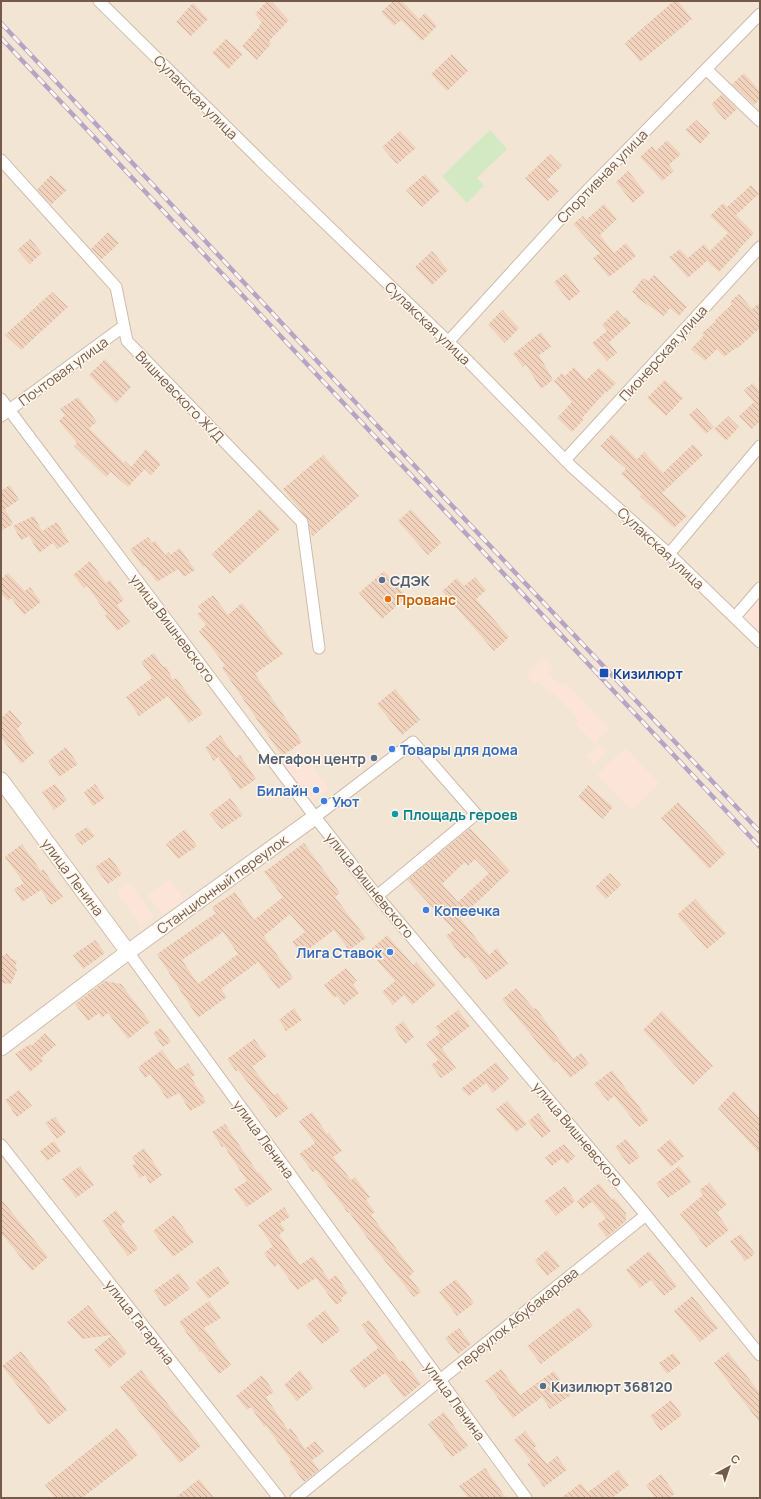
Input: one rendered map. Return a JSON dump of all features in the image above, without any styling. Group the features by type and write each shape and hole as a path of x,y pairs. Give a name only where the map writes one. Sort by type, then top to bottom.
{"street":[{"name":"Сулакская улица","path":"99,1 268,168 448,342 565,460 669,554 760,642"},
{"name":"Спортивная улица","path":"448,342 573,205 760,14"},
{"path":"706,69 760,121"},
{"name":"Вишневского Ж/Д","path":"1,160 116,286 127,341 302,522 319,648"},
{"name":"Пионерская улица","path":"565,460 760,247"},
{"name":"Почтовая улица","path":"5,413 124,326"},
{"name":"улица Вишневского","path":"1,399 5,413 377,896 646,1215 760,1355"},
{"path":"669,554 760,446"},
{"path":"735,617 760,588"},
{"path":"315,817 414,742 476,814 377,896"},
{"name":"улица Ленина","path":"1,780 526,1498"},
{"name":"Станционный переулок","path":"1,1048 128,952 315,817"},
{"name":"улица Гагарина","path":"1,1145 279,1498"},
{"name":"переулок Абубакарова","path":"296,1498 440,1380 646,1215"}],"shaded area":[{"path":"1,1 760,1 760,1498 1,1498"},
{"path":"760,598 760,633 743,617"},
{"path":"544,657 553,667 548,673 561,686 565,683 610,729 595,744 576,724 579,720 554,693 552,695 538,681 535,684 526,675"},
{"path":"599,744 607,751 594,765 586,757"},
{"path":"299,748 329,789 312,801 281,761"},
{"path":"625,748 659,783 632,811 597,775"},
{"path":"170,879 184,900 163,915 147,895"},
{"path":"129,882 154,917 141,926 116,891"}],"green space":[{"path":"490,130 507,149 477,178 484,186 467,203 442,176"}],"building":[{"path":"267,1 271,1 289,20 269,41 271,44 257,60 242,46 260,26 259,25 262,22 255,14"},
{"path":"393,1 402,1 419,19 425,13 437,26 422,41 401,20 394,26 381,12"},
{"path":"674,1 678,1 692,19 640,62 625,43"},
{"path":"193,3 208,19 191,36 176,22"},
{"path":"226,39 243,54 228,69 212,53"},
{"path":"452,54 468,71 447,91 431,74"},
{"path":"744,73 760,91 760,99 754,105 732,84"},
{"path":"722,94 737,109 725,120 711,104"},
{"path":"696,120 710,133 700,144 685,130"},
{"path":"400,131 416,148 397,164 382,147"},
{"path":"667,140 681,154 669,165 674,171 662,181 640,157 652,146 656,151"},
{"path":"550,154 562,166 547,180 559,191 548,201 525,178"},
{"path":"628,171 645,192 633,203 616,182"},
{"path":"425,174 440,191 422,207 406,190"},
{"path":"51,175 67,190 51,205 37,190"},
{"path":"751,185 759,194 736,215 754,233 719,272 707,261 688,278 669,257 680,249 688,258 704,244 710,251 728,233 710,216 723,203 727,207"},
{"path":"604,204 617,219 600,235 614,253 626,243 636,256 609,277 593,258 600,253 573,224 583,216 586,220"},
{"path":"108,232 119,243 102,259 91,249"},
{"path":"30,239 42,253 30,264 17,250"},
{"path":"432,251 448,270 432,285 415,267"},
{"path":"566,273 580,292 569,301 554,282"},
{"path":"654,275 687,307 679,316 670,308 664,316 636,297 637,295 632,292 643,278 648,281"},
{"path":"52,292 68,307 21,350 5,335"},
{"path":"739,294 752,309 760,302 760,328 738,348 737,347 724,357 717,349 705,361 691,349 704,335 702,333 716,321 715,320 732,304 730,302"},
{"path":"502,310 519,328 505,343 488,325"},
{"path":"617,310 631,323 609,342 617,353 607,361 592,343 607,331 602,325"},
{"path":"541,332 551,347 539,355 553,380 541,389 526,365 523,367 513,354"},
{"path":"105,359 131,387 116,403 89,375"},
{"path":"574,367 586,380 599,368 616,383 607,392 606,391 582,418 584,419 572,432 557,418 572,402 554,381 562,373 565,376"},
{"path":"665,380 683,398 666,416 647,398"},
{"path":"753,383 760,392 760,421 752,429 739,416 754,402 744,390"},
{"path":"78,397 97,422 89,428 124,463 125,461 131,467 146,449 161,464 151,475 145,469 128,487 111,472 106,477 74,446 77,443 59,421 65,415 60,409"},
{"path":"697,408 714,427 706,434 689,415"},
{"path":"728,416 739,427 726,441 714,429"},
{"path":"612,434 637,459 644,452 663,473 693,444 703,455 662,493 687,516 674,528 640,496 642,494 621,474 626,469 600,446"},
{"path":"323,455 359,496 313,536 307,518 283,489"},
{"path":"10,485 19,500 5,509 13,524 1,531 1,491"},
{"path":"260,509 280,529 230,574 212,554"},
{"path":"411,509 441,543 428,555 398,521"},
{"path":"34,516 42,531 57,522 69,542 57,549 53,543 39,553 29,536 21,540 13,526"},
{"path":"148,537 152,543 155,540 165,555 169,552 170,555 180,548 195,570 184,577 178,569 157,582 145,566 143,567 130,549"},
{"path":"90,561 106,583 110,580 124,600 117,605 130,622 117,631 87,586 84,588 73,575"},
{"path":"384,571 407,597 382,619 359,593"},
{"path":"8,573 25,591 30,587 41,602 24,615 11,598 8,601 1,594 1,579"},
{"path":"475,577 486,590 476,599 509,637 494,651 442,591 457,578 464,586"},
{"path":"213,595 228,615 242,603 283,654 255,674 302,742 282,756 222,668 225,665 199,631 206,625 197,614 202,611 198,606"},
{"path":"154,653 163,667 166,666 173,680 176,678 203,714 189,723 168,696 139,716 126,697 152,678 141,662"},
{"path":"395,689 420,720 402,735 377,704"},
{"path":"10,710 22,724 17,729 34,753 21,764 1,737 1,718"},
{"path":"220,735 236,758 240,755 256,779 240,790 218,757 214,761 205,748"},
{"path":"66,747 78,764 59,777 48,761"},
{"path":"55,784 67,800 54,810 42,792"},
{"path":"95,784 105,798 93,806 84,792"},
{"path":"588,785 613,807 603,819 578,797"},
{"path":"230,798 243,815 222,829 209,814"},
{"path":"678,802 726,853 709,869 661,818"},
{"path":"87,827 95,836 82,845 74,835"},
{"path":"470,828 510,871 460,918 489,955 497,948 508,964 486,980 468,957 464,959 446,936 454,930 407,880","holes":["475,859 489,873 458,902 442,884 465,862 468,866"]},
{"path":"185,829 197,846 178,859 166,844"},
{"path":"304,843 340,893 335,897 366,938 349,950 334,930 302,954 292,942 305,932 290,914 264,936 293,978 278,989 258,962 221,989 227,997 198,1018 157,954 216,913 212,907 235,892 254,920 283,897 264,872","holes":["223,932 238,954 198,984 182,960"]},
{"path":"22,844 41,871 43,869 63,897 51,905 41,890 22,902 14,889 24,883 5,857"},
{"path":"110,857 122,874 108,884 95,867"},
{"path":"610,873 621,885 606,899 595,887"},
{"path":"695,899 726,933 707,949 677,915"},
{"path":"387,935 413,965 416,962 436,985 412,1005 404,995 393,1005 382,992 395,981 369,951"},
{"path":"95,940 105,953 83,969 73,955"},
{"path":"7,953 10,958 17,961 15,966 17,970 11,984 1,983 1,957"},
{"path":"346,968 357,981 353,984 359,993 344,1005 337,996 334,998 324,985"},
{"path":"105,981 121,984 150,1022 128,1039 108,1013 102,1018 99,1013 88,1021 75,1004"},
{"path":"516,988 534,1009 536,1008 573,1059 581,1053 589,1064 570,1078 557,1061 554,1063 502,999"},
{"path":"294,1008 302,1020 286,1031 279,1020"},
{"path":"458,1010 470,1026 442,1048 456,1068 441,1078 431,1065 438,1060 426,1044 440,1033 435,1027"},
{"path":"662,1011 713,1066 693,1085 643,1030"},
{"path":"403,1021 414,1037 405,1044 394,1028"},
{"path":"161,1028 171,1042 163,1047 153,1033"},
{"path":"45,1033 56,1045 41,1058 43,1061 30,1072 15,1054 30,1044 31,1046"},
{"path":"254,1039 267,1056 252,1067 274,1095 277,1093 289,1108 276,1118 238,1070 236,1071 227,1059"},
{"path":"162,1050 176,1070 188,1063 195,1075 191,1077 206,1102 190,1111 179,1093 167,1099 150,1074 145,1078 138,1067"},
{"path":"496,1062 509,1079 493,1093 486,1083 469,1096 461,1089"},
{"path":"612,1070 649,1120 639,1127 614,1096 608,1101 594,1084"},
{"path":"19,1090 32,1106 17,1117 5,1100"},
{"path":"734,1091 760,1119 760,1154 718,1108"},
{"path":"507,1101 527,1124 516,1132 496,1109"},
{"path":"312,1112 327,1134 329,1133 342,1151 333,1157 351,1180 355,1177 370,1197 366,1200 375,1212 371,1215 414,1272 409,1276 421,1292 414,1297 376,1250 316,1170 313,1172 299,1154 315,1143 299,1121"},
{"path":"538,1113 551,1131 542,1138 528,1121"},
{"path":"55,1117 66,1132 57,1139 45,1123"},
{"path":"225,1124 258,1173 259,1172 272,1190 247,1207 234,1189 247,1181 224,1146 222,1147 212,1132"},
{"path":"626,1139 640,1157 629,1165 615,1147"},
{"path":"670,1139 684,1156 671,1167 657,1150"},
{"path":"54,1141 61,1151 47,1161 40,1151"},
{"path":"564,1144 575,1157 567,1164 562,1158 552,1166 545,1157"},
{"path":"144,1148 162,1175 150,1184 145,1175 140,1178 132,1166 136,1163 132,1157"},
{"path":"80,1166 94,1185 76,1198 62,1179"},
{"path":"679,1166 691,1182 668,1198 656,1183"},
{"path":"599,1183 612,1200 614,1198 626,1213 626,1221 607,1237 597,1225 606,1218 592,1202 583,1209 577,1201"},
{"path":"709,1183 727,1204 717,1213 729,1230 706,1248 680,1214 703,1195 699,1190"},
{"path":"565,1186 575,1201 556,1216 544,1201"},
{"path":"1,1199 48,1257 32,1271 1,1233"},
{"path":"284,1207 290,1217 280,1223 285,1230 279,1235 300,1265 313,1256 329,1280 336,1275 348,1293 341,1298 342,1301 336,1305 316,1278 297,1290 278,1264 274,1267 264,1253 273,1246 258,1225"},
{"path":"116,1210 125,1222 121,1225 138,1249 128,1256 102,1221"},
{"path":"174,1215 194,1242 173,1257 153,1231"},
{"path":"741,1234 755,1254 745,1261 730,1241"},
{"path":"547,1250 560,1266 547,1276 535,1260"},
{"path":"649,1251 677,1286 664,1296 651,1280 640,1288 626,1270"},
{"path":"218,1266 230,1283 208,1299 196,1282"},
{"path":"179,1273 190,1289 165,1307 153,1291"},
{"path":"456,1279 474,1303 457,1316 439,1292"},
{"path":"692,1296 718,1328 700,1342 674,1311"},
{"path":"209,1301 221,1318 204,1328 231,1365 219,1374 201,1351 200,1352 179,1322"},
{"path":"88,1305 127,1353 109,1368 94,1350 112,1335 82,1339 67,1322"},
{"path":"579,1307 593,1326 541,1364 527,1346"},
{"path":"325,1310 340,1331 322,1344 306,1325"},
{"path":"369,1320 400,1362 403,1360 421,1384 404,1398 385,1373 364,1389 350,1370 378,1348 361,1325"},
{"path":"459,1328 471,1344 458,1354 445,1338"},
{"path":"21,1351 67,1410 48,1425 2,1366"},
{"path":"728,1352 760,1393 760,1423 714,1363"},
{"path":"673,1353 681,1363 667,1374 659,1363"},
{"path":"501,1369 520,1395 554,1371 571,1395 550,1409 542,1397 513,1418 485,1381"},
{"path":"141,1370 201,1446 180,1463 120,1387"},
{"path":"300,1370 313,1388 297,1401 284,1385"},
{"path":"262,1375 274,1392 266,1397 288,1430 291,1428 305,1449 315,1441 324,1452 312,1460 319,1470 304,1482 289,1462 291,1460 266,1426 264,1427 251,1407 247,1410 236,1396"},
{"path":"671,1400 682,1415 661,1431 650,1416"},
{"path":"444,1412 468,1446 452,1457 428,1424"},
{"path":"117,1428 138,1455 82,1498 55,1498 45,1485"},
{"path":"525,1431 537,1446 534,1448 547,1464 557,1456 567,1470 544,1487 527,1464 531,1461 514,1440"},
{"path":"485,1468 506,1498 468,1498 459,1486"},
{"path":"618,1470 629,1485 612,1498 561,1498 581,1483 588,1492"},
{"path":"661,1474 675,1494 669,1498 655,1498 646,1485"},
{"path":"199,1479 214,1498 175,1498"}],"railway":[{"path":"1,23 426,478 760,832"},
{"path":"1,38 760,847"}],"place":[{"name":"СДЭК","path":"382,580"},
{"name":"Прованс","path":"388,599"},
{"name":"Кизилюрт","path":"604,673"},
{"name":"Товары для дома","path":"392,749"},
{"name":"Мегафон центр","path":"374,758"},
{"name":"Билайн","path":"316,790"},
{"name":"Уют","path":"324,801"},
{"name":"Площадь героев","path":"395,814"},
{"name":"Копеечка","path":"426,910"},
{"name":"Лига Ставок","path":"390,952"},
{"name":"Кизилюрт 368120","path":"543,1386"}]}
